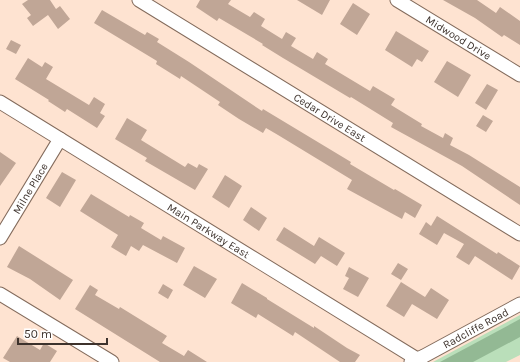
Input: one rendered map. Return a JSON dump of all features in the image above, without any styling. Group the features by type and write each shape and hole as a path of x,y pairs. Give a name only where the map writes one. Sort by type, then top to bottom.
{"street":[{"name":"Cedar Drive East","path":"139,0 520,234"},
{"name":"Midwood Drive","path":"397,0 520,75"},
{"name":"Main Parkway East","path":"0,102 414,360"},
{"name":"Milne Place","path":"0,238 60,139"},
{"path":"0,294 112,362"},
{"name":"Radcliffe Road","path":"414,360 520,304"}],"green space":[{"path":"520,315 520,355 506,362 433,362"},
{"path":"520,319 520,337 473,362 440,362"}],"building":[{"path":"28,0 50,0 56,9 60,6 70,19 58,29 48,15 33,26 27,18 31,15 22,4"},
{"path":"200,0 231,0 228,4 250,17 254,12 265,19 261,26 282,39 286,32 296,38 291,46 313,59 317,52 328,59 325,64 370,91 373,86 395,99 391,105 422,124 421,126 443,138 445,133 453,138 450,145 469,155 520,187 520,205 462,166 391,127 393,123 351,97 350,98 283,58 262,45 263,44 219,18 217,21 196,7"},
{"path":"297,0 330,0 322,15"},
{"path":"443,0 477,0 496,13 500,7 520,21 520,45 504,35 502,37 475,18"},
{"path":"353,3 370,14 357,35 340,24"},
{"path":"102,10 145,35 147,32 159,39 157,42 262,111 263,109 351,162 350,164 422,205 415,218 405,212 402,219 347,189 352,180 266,128 263,133 239,119 218,105 220,102 181,76 180,79 156,64 157,61 94,23"},
{"path":"396,31 429,51 422,62 417,59 412,67 385,50"},
{"path":"11,40 21,45 16,54 6,49"},
{"path":"28,58 42,67 45,62 53,67 46,79 89,105 94,97 105,104 100,113 105,116 97,128 67,109 65,112 48,101 49,100 15,79"},
{"path":"447,61 471,75 458,97 434,82"},
{"path":"487,84 498,90 486,110 475,103"},
{"path":"483,115 493,121 486,132 476,126"},
{"path":"127,118 147,130 141,140 185,167 188,163 197,168 199,164 208,169 195,190 145,161 147,158 115,139"},
{"path":"0,152 16,163 0,186"},
{"path":"62,172 76,180 60,207 46,198"},
{"path":"225,175 242,186 229,208 212,197"},
{"path":"91,194 129,217 130,215 144,223 141,228 161,240 163,236 185,248 177,263 143,245 139,251 131,246 126,256 111,247 118,235 80,211"},
{"path":"251,207 267,218 259,231 243,220"},
{"path":"437,216 497,254 498,252 520,266 512,280 475,256 469,265 456,257 464,244 444,233 437,245 419,234 426,222 431,226"},
{"path":"284,227 314,246 319,237 345,253 337,266 321,256 315,264 276,240"},
{"path":"19,246 73,280 60,300 30,279 7,267"},
{"path":"398,263 408,269 401,280 391,274"},
{"path":"194,266 217,279 205,298 183,285"},
{"path":"349,267 369,278 358,297 343,289 349,278 345,276"},
{"path":"401,282 425,297 431,288 449,300 437,319 412,304 404,317 386,306"},
{"path":"242,283 360,355 355,362 340,362 295,332 293,336 258,314 256,318 231,303"},
{"path":"163,284 173,290 168,299 158,293"},
{"path":"90,285 98,290 95,295 119,309 120,307 167,336 162,343 184,356 188,350 207,362 160,362 75,309"},
{"path":"17,336 40,350 44,343 57,351 50,362 10,362 3,358"}]}
